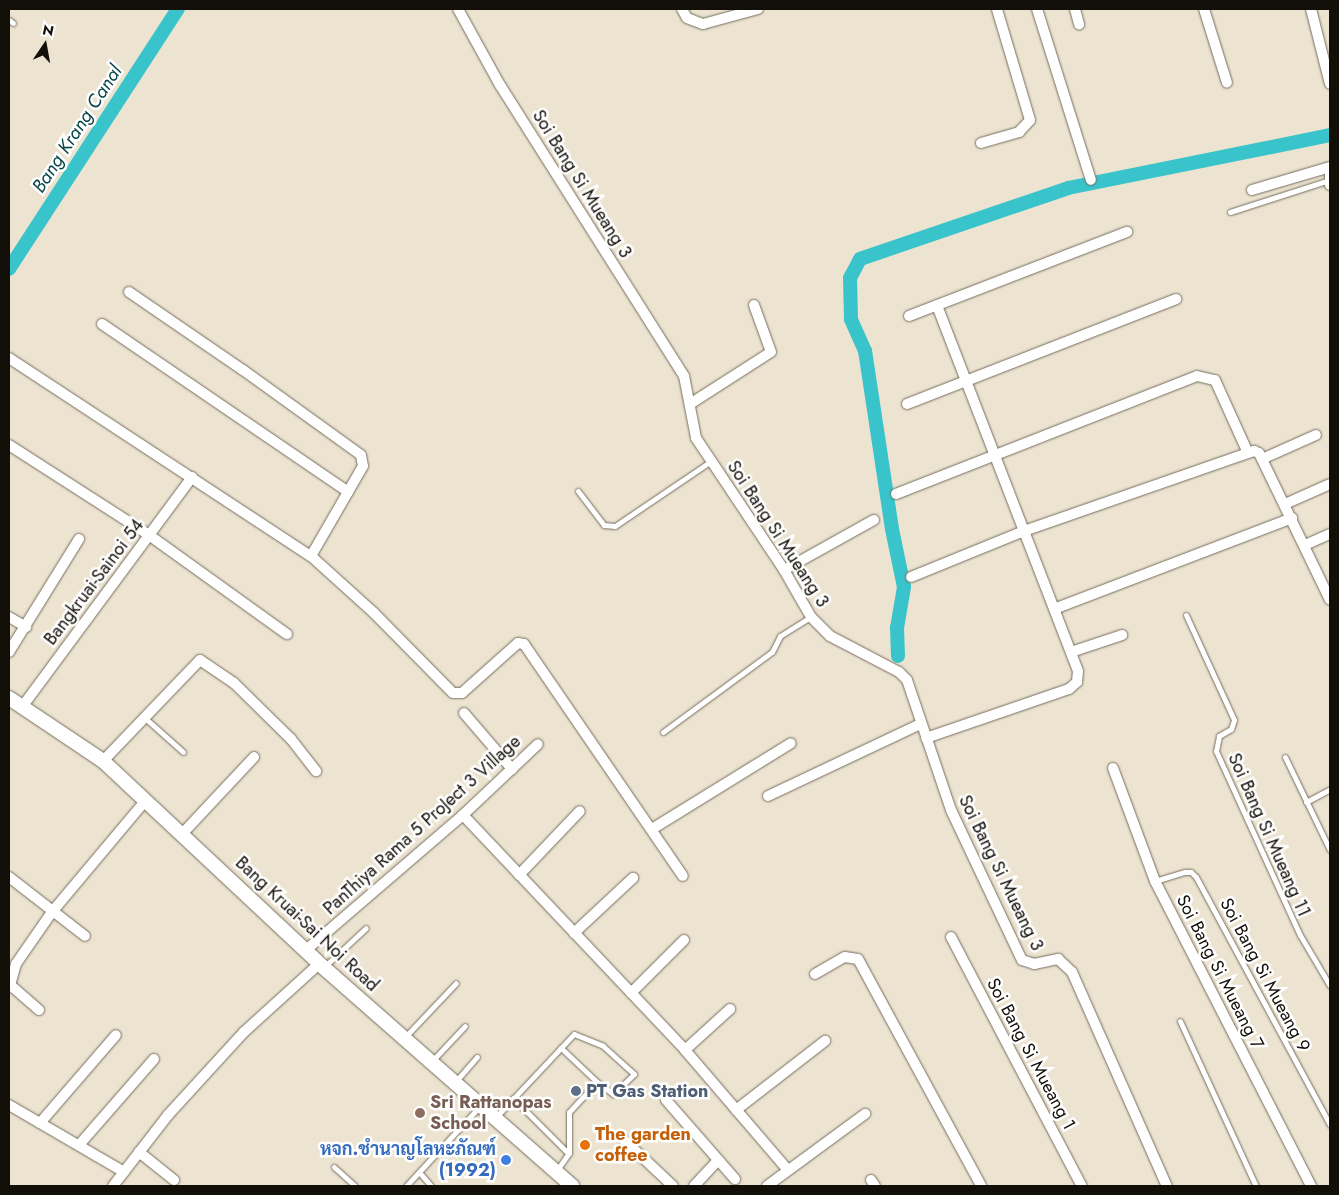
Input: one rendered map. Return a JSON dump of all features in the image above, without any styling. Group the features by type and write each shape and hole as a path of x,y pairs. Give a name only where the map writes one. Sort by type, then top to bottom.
{"main road":[{"name":"Bang Kruai-Sai Noi Road","path":"9,698 104,761 183,833 321,965 572,1186"}],"street":[{"name":"Soi Bang Si Mueang 3","path":"458,9 500,85 684,376 696,438 784,570 811,617 830,636 899,672 906,680 951,810 1022,960 1027,965 1058,959 1072,972 1167,1186"},
{"path":"682,9 687,18 704,24 758,9"},
{"path":"981,143 1019,132 1030,120 997,9"},
{"path":"1037,9 1091,180"},
{"path":"1075,9 1079,24"},
{"path":"1204,9 1227,83"},
{"path":"1311,9 1330,84"},
{"path":"1252,190 1330,167 1330,183"},
{"path":"908,316 1128,232"},
{"path":"129,292 361,455 363,466 311,556"},
{"path":"907,404 1176,299"},
{"path":"690,404 772,352 754,305"},
{"path":"926,738 1069,689 1077,682 1078,671 937,305"},
{"path":"102,324 348,492"},
{"path":"9,358 311,556 458,696 518,644 524,644 683,876"},
{"path":"896,494 996,457 1197,376 1215,380 1248,453"},
{"path":"1262,459 1316,435"},
{"path":"9,445 149,536 287,634"},
{"path":"911,577 1024,531 1248,453 1259,453 1328,589 1330,600"},
{"name":"Bangkruai-Sainoi 54","path":"22,706 192,477"},
{"path":"1285,504 1330,484"},
{"path":"1054,609 1292,518"},
{"path":"784,570 874,520"},
{"path":"1305,545 1330,534"},
{"path":"9,652 26,628 78,539"},
{"path":"9,617 26,628"},
{"path":"1071,652 1122,635"},
{"path":"104,761 196,661 203,661 234,683 291,740 316,771"},
{"path":"464,713 512,769"},
{"path":"768,796 920,724"},
{"path":"652,829 791,743"},
{"name":"PanThiya Rama 5 ProJect 3 Village","path":"306,950 463,815 538,744"},
{"path":"183,833 254,757"},
{"name":"Soi Bang Si Mueang 7","path":"1112,768 1155,881 1311,1186"},
{"path":"40,1010 10,985 16,964 52,912 146,800"},
{"path":"519,875 580,812"},
{"path":"463,815 685,1050 787,1169"},
{"path":"9,877 85,936"},
{"path":"574,933 633,878"},
{"name":"Soi Bang Si Mueang 1","path":"951,937 1082,1186"},
{"path":"630,993 684,940"},
{"path":"814,974 845,957 858,959 981,1186"},
{"path":"113,1186 168,1115 244,1032 321,965"},
{"path":"685,1050 730,1008"},
{"path":"40,1123 116,1034"},
{"path":"736,1110 825,1041"},
{"path":"79,1146 154,1059"},
{"path":"666,1100 735,1179"},
{"path":"9,1105 124,1172"},
{"path":"767,1186 787,1169 866,1114"},
{"path":"624,1140 673,1186"},
{"path":"139,1152 174,1180"},
{"path":"694,1186 718,1160"}],"lane":[{"path":"1230,212 1330,183"},
{"path":"578,492 604,526 616,526 711,461"},
{"name":"Soi Bang Si Mueang 11","path":"1186,614 1234,720 1230,729 1218,736 1216,751 1300,936 1330,986"},
{"path":"663,732 772,652 780,636 811,617"},
{"path":"144,717 183,752"},
{"path":"1285,757 1330,850"},
{"path":"1306,802 1330,789"},
{"name":"Soi Bang Si Mueang 9","path":"1155,881 1185,872 1191,872 1196,877 1330,1125"},
{"path":"321,965 366,928"},
{"path":"404,1038 456,983"},
{"path":"1180,1021 1256,1186"},
{"path":"431,1062 465,1026"},
{"path":"494,1118 574,1034 604,1046 634,1074 613,1094 597,1082 561,1048"},
{"path":"455,1082 477,1057"},
{"path":"555,1171 564,1163 569,1153 569,1112 597,1082"},
{"path":"513,1098 569,1153"},
{"path":"406,1186 480,1106"},
{"path":"334,1167 354,1186"},
{"path":"419,1172 431,1186"}],"waterway":[{"name":"Bang Krang Canal","path":"9,269 178,9"},
{"path":"898,656 897,628 904,587 892,529 865,351 851,319 850,278 860,259 1068,188 1330,135"}],"place":[{"name":"PT Gas Station","path":"576,1091"},
{"name":"Sri Rattanopas School","path":"420,1113"},
{"name":"The garden coffee","path":"585,1145"},
{"name":"หจก.ชำนาญโลหะภัณฑ์ (1992)","path":"506,1160"}]}
